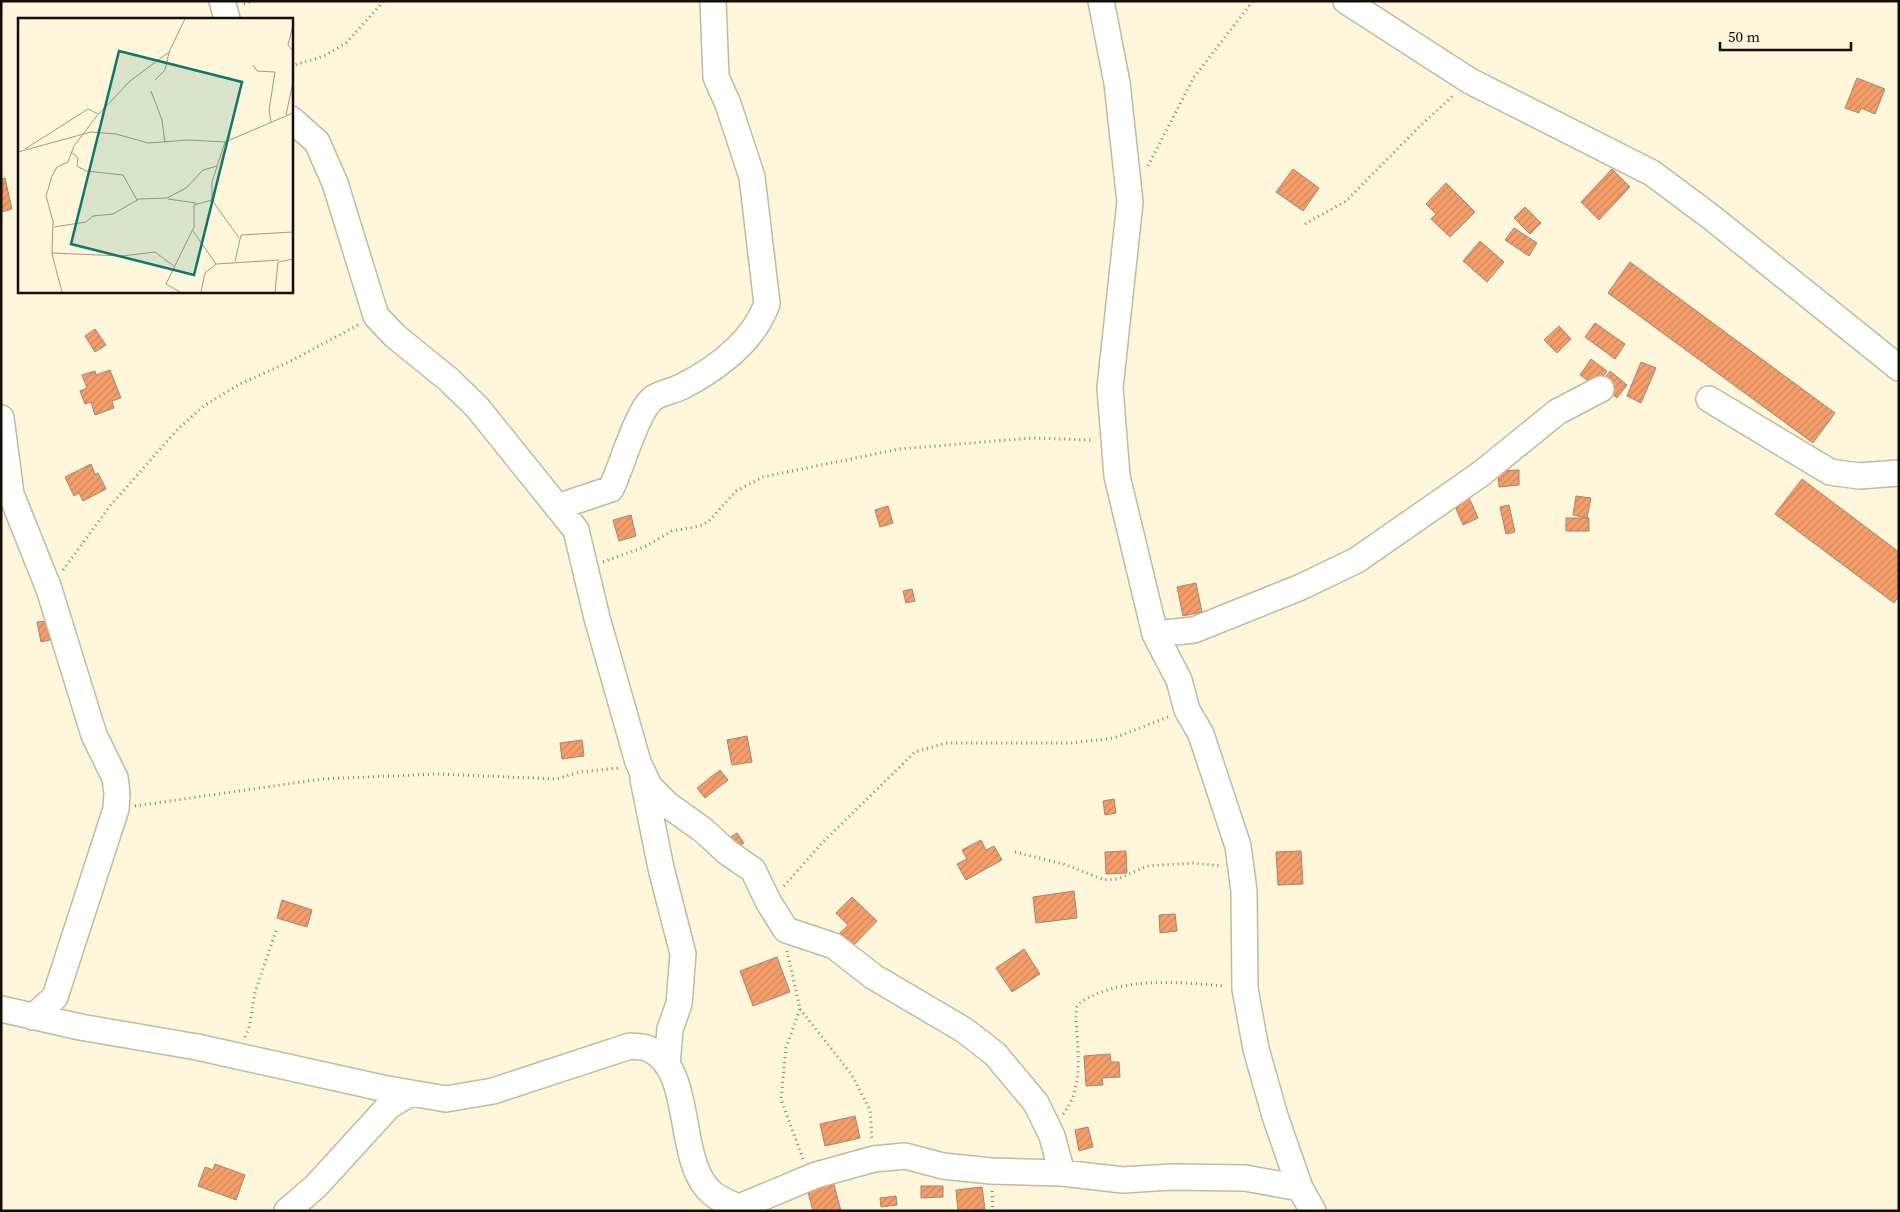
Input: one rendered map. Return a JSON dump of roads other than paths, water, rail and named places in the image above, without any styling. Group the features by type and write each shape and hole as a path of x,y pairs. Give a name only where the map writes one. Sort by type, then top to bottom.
{"street":[{"path":"222,1 227,18"},
{"path":"557,507 611,489 640,417 653,398 692,381 730,355 761,320 767,304 752,177 728,104 716,77 713,1"},
{"path":"1101,1 1117,83 1130,202 1110,388 1116,476 1155,634 1179,680 1187,710 1201,734 1238,846 1244,891 1245,988 1256,1049 1275,1116 1300,1188 1313,1211"},
{"path":"1346,1 1470,81 1652,173 1711,217 1899,368"},
{"path":"292,120 317,142 335,183 376,316 395,336 448,379 477,407 576,530 597,618 640,769 661,868 683,954 679,1004 670,1030 667,1065"},
{"path":"1155,634 1194,630 1301,587 1357,560 1482,473 1557,412 1601,389"},
{"path":"1709,399 1830,472 1859,476 1899,473"},
{"path":"1,418 11,494 49,589 94,735 115,778 117,793 116,809 54,997 33,1017"},
{"path":"640,769 649,786 668,804 703,830 727,852 753,870 769,903 786,930 834,946 874,977 964,1030 995,1054 1036,1103 1052,1136 1062,1174"},
{"path":"1,1009 446,1099 493,1091 630,1046 648,1048 661,1056 672,1071 695,1165 706,1188 733,1209 816,1175 874,1159 904,1156 942,1166 1123,1180 1171,1177 1245,1178 1300,1188"},
{"path":"287,1211 316,1186 389,1106 411,1093"}]}
